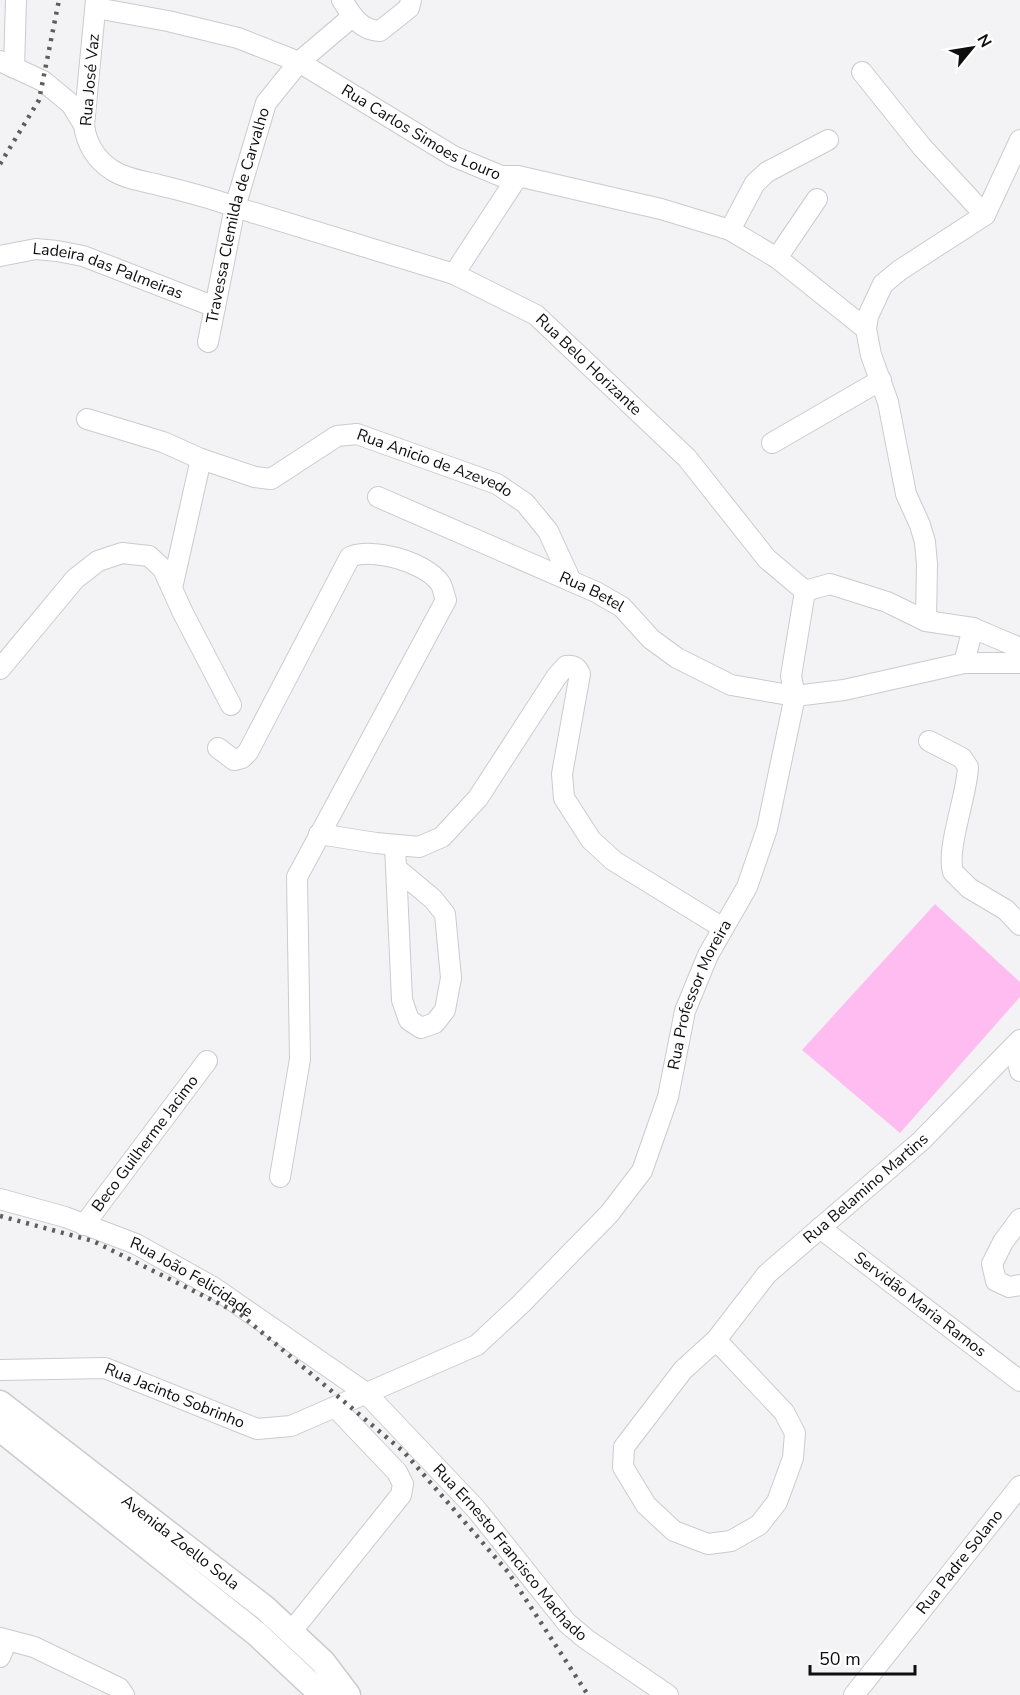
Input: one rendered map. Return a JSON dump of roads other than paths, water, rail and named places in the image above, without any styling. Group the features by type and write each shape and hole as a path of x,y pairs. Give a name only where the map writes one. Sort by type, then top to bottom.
{"main road":[{"name":"Avenida Zoello Sola","path":"0,1402 265,1608 322,1662 348,1695"},
{"name":"Avenida Zoello Sola","path":"0,1429 257,1634 322,1695"}],"street":[{"path":"16,0 7,64 43,81 71,104 84,124"},
{"path":"347,8 368,31 380,31 409,8 411,0"},
{"name":"Rua Carlos Simoes Louro","path":"96,4 238,39 299,62 453,156 501,176 518,176 661,209 730,230 777,258 866,329"},
{"name":"Rua José Vaz","path":"96,4 84,124 85,135 97,158"},
{"name":"Travessa Clemilda de Carvalho","path":"208,342 235,207 266,103 347,8"},
{"path":"862,72 922,147 985,215"},
{"path":"730,230 759,178 828,140"},
{"path":"926,621 925,543 920,525 906,494 888,402 871,355 866,329 868,316 883,284 900,270 985,215 1020,140"},
{"name":"Rua Belo Horizante","path":"97,158 112,171 132,178 216,200 454,274 536,315 687,458 767,559 805,591"},
{"path":"454,274 518,176"},
{"path":"777,258 817,199"},
{"name":"Ladeira das Palmeiras","path":"0,256 36,249 83,256 215,307"},
{"path":"772,443 881,380"},
{"name":"Rua Anicio de Azevedo","path":"87,418 163,442 201,459 255,477 271,479 337,436 357,434 497,484 525,503 548,531 571,581"},
{"path":"172,588 201,459"},
{"name":"Rua Betel","path":"378,496 596,592 622,607 651,639 677,658 731,685 795,696"},
{"path":"0,669 75,579 98,561 122,553 149,556 163,569 231,705"},
{"path":"218,748 234,760 242,758 248,752 350,557 360,553 396,557 426,569 441,584 446,600 297,877 300,1059 280,1177"},
{"path":"805,591 830,584 887,602 926,621 973,628 1020,648"},
{"name":"Rua Professor Moreira","path":"366,1393 477,1345 521,1304 609,1214 642,1171 668,1097 686,1011 708,955 747,887 768,828 795,696 791,676 805,591"},
{"path":"964,663 973,628"},
{"path":"795,696 844,690 964,663 1020,663"},
{"path":"319,834 419,847 442,837 478,798 557,676 566,666 573,665 578,668 580,674 562,774 564,798 591,840 614,861 723,928"},
{"path":"928,741 962,758 968,767 951,857 953,872 969,888 1006,910 1020,925"},
{"path":"395,845 402,1000 409,1020 421,1028 435,1023 446,1010 451,978 445,914 433,899 397,869"},
{"path":"1017,1043 1020,1071"},
{"name":"Rua Belamino Martins","path":"716,1340 767,1274 921,1141 1017,1043"},
{"name":"Beco Guilherme Jacimo","path":"84,1225 207,1061"},
{"name":"Rua João Felicidade","path":"0,1199 65,1217 136,1244 213,1287 366,1393"},
{"path":"1020,1220 1003,1242 992,1264 996,1281 1009,1287 1020,1285"},
{"name":"Servidão Maria Ramos","path":"820,1228 1020,1381"},
{"path":"716,1340 784,1412 795,1433 793,1458 777,1502 759,1525 730,1541 708,1544 674,1531 646,1505 623,1467 624,1447 683,1370 716,1340"},
{"name":"Rua Jacinto Sobrinho","path":"4,1369 105,1368 257,1429 291,1426 366,1393"},
{"name":"Rua Ernesto Francisco Machado","path":"366,1393 476,1509 567,1623 586,1639 668,1695"},
{"path":"291,1632 401,1495 403,1484 397,1472 334,1407"},
{"name":"Rua Padre Solano","path":"854,1695 1020,1486"},
{"path":"2,1645 34,1647 119,1688 124,1695"}],"railway":[{"path":"0,164 39,100 59,0"},
{"path":"0,1216 93,1241 240,1314 404,1452 508,1572 588,1695"}]}
